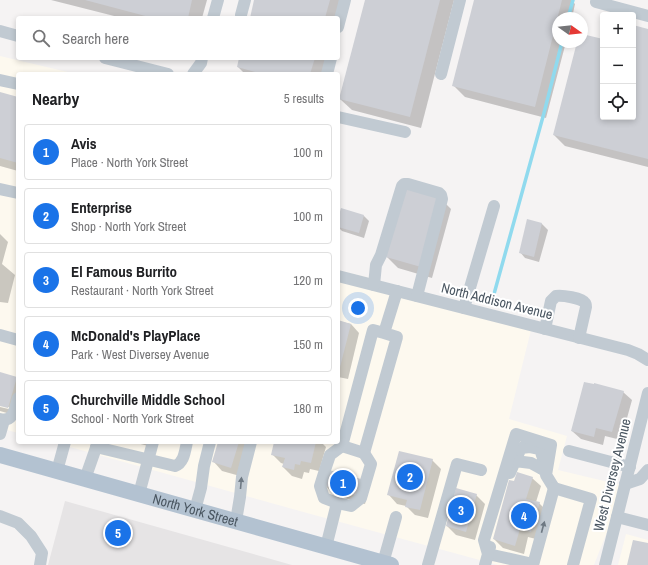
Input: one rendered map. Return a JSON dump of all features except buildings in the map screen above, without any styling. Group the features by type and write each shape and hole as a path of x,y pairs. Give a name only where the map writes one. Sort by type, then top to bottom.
{"main road":[{"name":"North York Street","path":"0,455 387,564"}],"street":[{"path":"214,16 218,0"},
{"path":"241,15 245,0"},
{"path":"340,19 345,0"},
{"path":"441,74 460,0"},
{"path":"597,0 596,2 648,16"},
{"path":"0,31 16,35"},
{"path":"113,60 160,72"},
{"path":"194,72 202,60"},
{"path":"328,72 330,60"},
{"path":"0,80 16,84"},
{"path":"340,117 405,132"},
{"path":"374,285 376,265 381,255 402,186 404,184 408,184 439,193 442,199 417,296"},
{"path":"0,189 16,193"},
{"path":"464,308 494,206"},
{"name":"North Addison Avenue","path":"340,276 628,350 648,360"},
{"path":"384,333 397,291"},
{"path":"545,329 551,301 556,296 561,295 581,300 585,303 586,307 579,338"},
{"path":"342,446 364,452 371,464 361,498 351,506 324,498 320,486 330,455 342,446 372,330 384,333 397,337 364,452"},
{"path":"0,335 16,339"},
{"name":"West Diversey Avenue","path":"605,565 648,393"},
{"path":"0,434 2,420 10,418 13,415 16,405"},
{"path":"486,559 484,540 516,434 551,445 544,472"},
{"path":"57,471 64,444"},
{"path":"85,479 97,444 148,460 175,466 179,465 182,461 186,444"},
{"path":"139,494 152,444"},
{"path":"195,510 201,488 204,466 210,444"},
{"path":"236,521 242,477 250,444"},
{"path":"486,559 505,486 521,448 530,447 540,449 543,458 544,472"},
{"path":"569,451 630,467"},
{"path":"515,461 531,463 544,472 554,488 591,500 573,565"},
{"path":"428,565 457,464 481,470"},
{"path":"625,484 640,479 648,470"},
{"path":"486,559 533,564 554,488"},
{"path":"326,547 337,503"},
{"path":"0,516 18,523 31,536 42,553 40,565"},
{"path":"387,564 396,517"},
{"path":"617,517 648,526"}],"shaded area":[{"path":"0,56 68,72 16,72 16,432 0,428"},
{"path":"340,270 370,278 531,330 509,419 567,436 558,470 625,486 594,565 498,565 59,444 340,444"},
{"path":"65,501 292,565 48,565"},
{"path":"626,534 648,540 648,565 618,565"}],"waterway":[{"path":"570,12 573,0"},
{"path":"494,294 560,48"}],"place":[{"name":"Enterprise","path":"410,477"},
{"name":"Avis","path":"343,483"},
{"name":"El Famous Burrito","path":"461,510"},
{"name":"McDonald's PlayPlace","path":"524,516"},
{"name":"Churchville Middle School","path":"118,533"}]}
